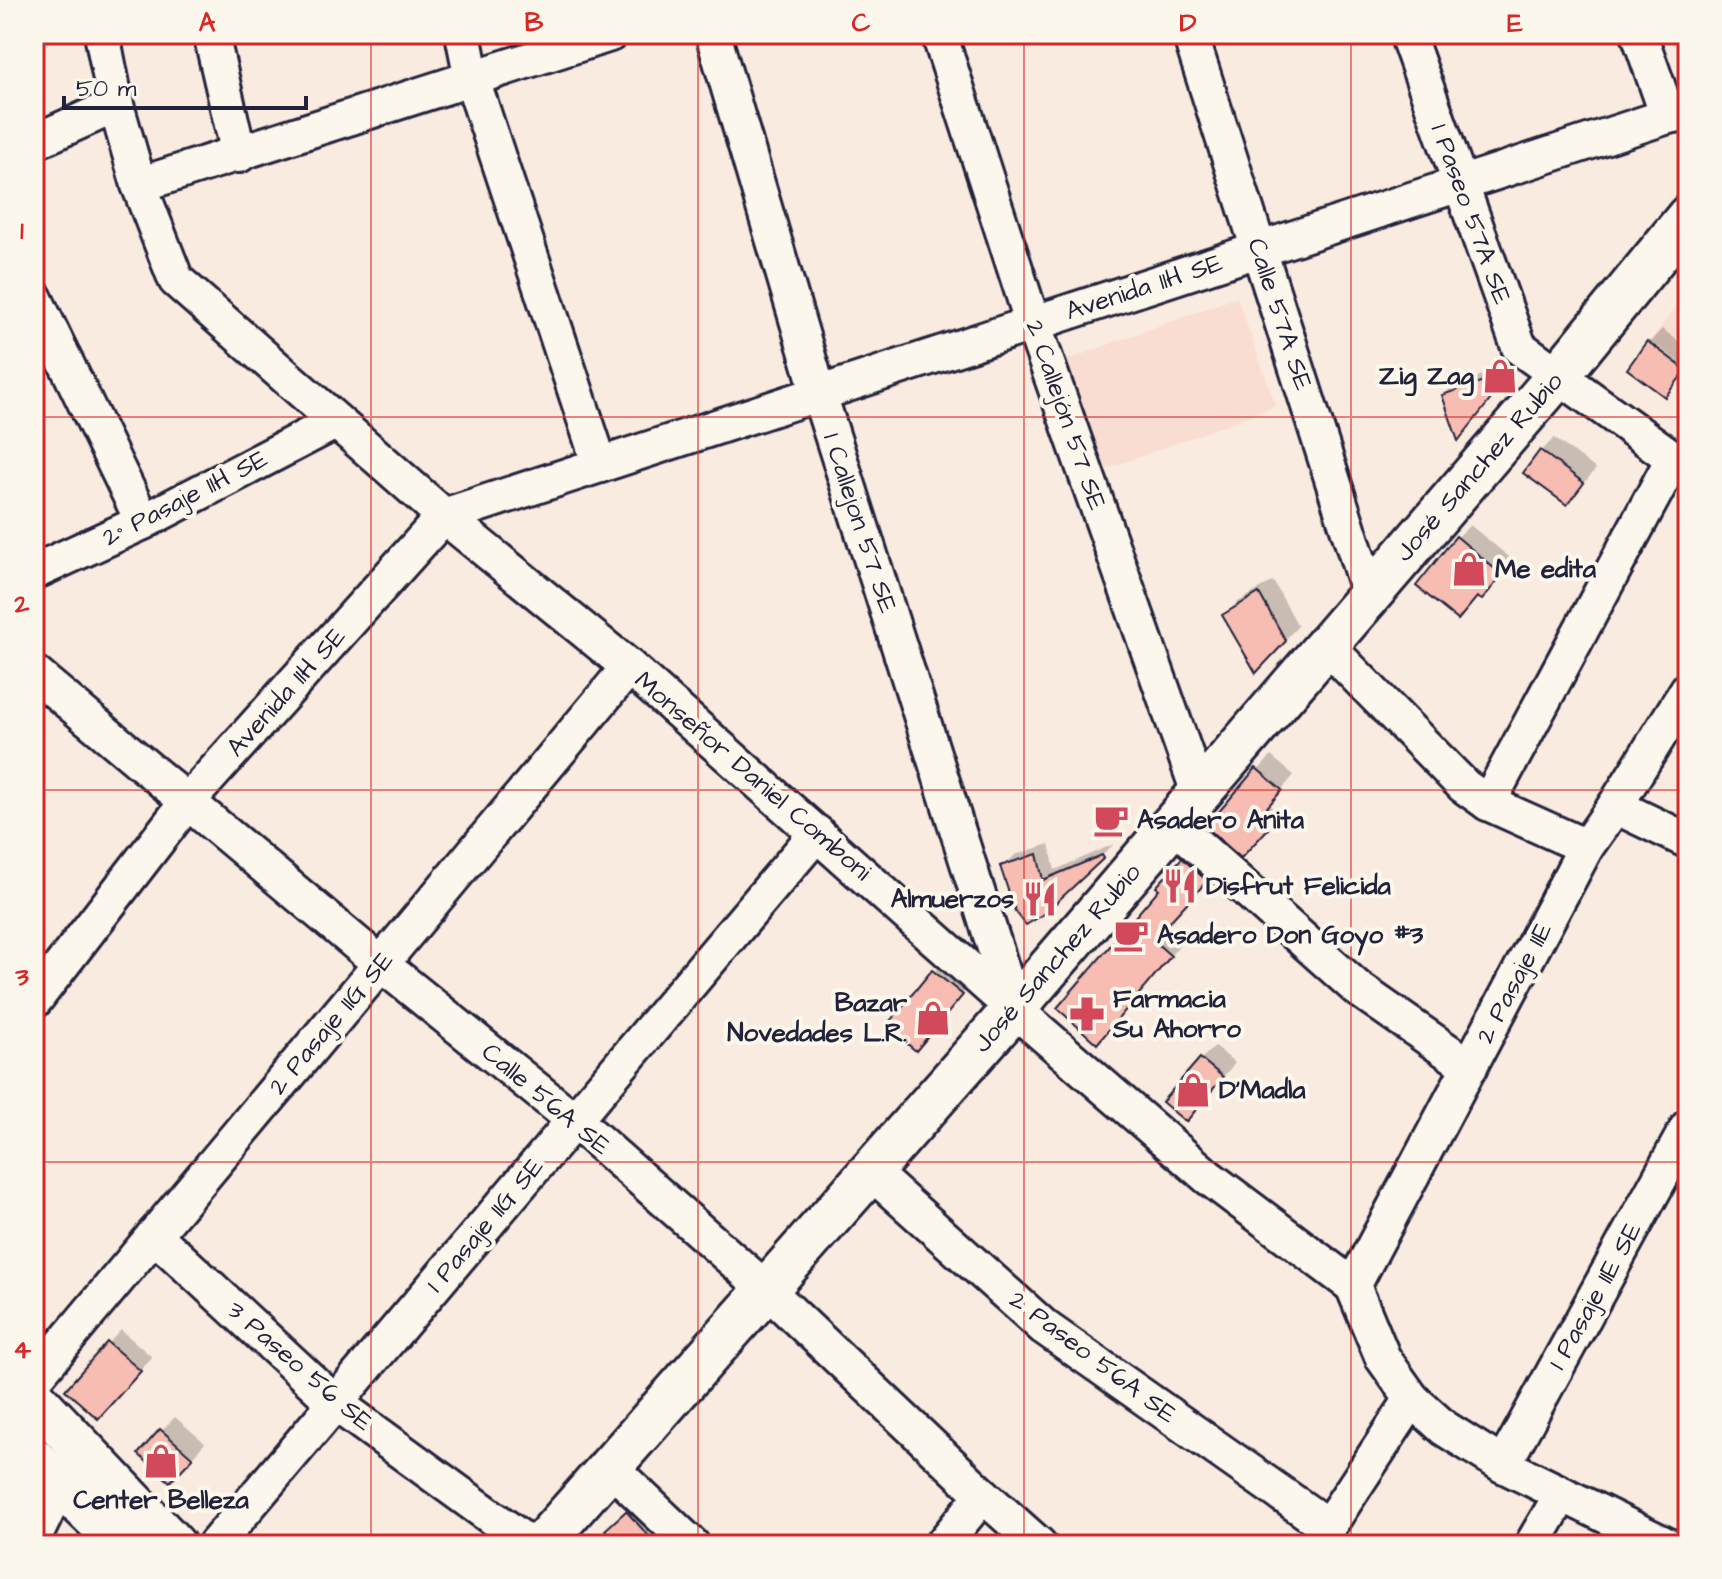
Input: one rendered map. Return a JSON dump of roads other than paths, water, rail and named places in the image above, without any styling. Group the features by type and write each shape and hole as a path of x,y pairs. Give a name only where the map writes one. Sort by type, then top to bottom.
{"main road":[{"name":"José Sanchez Rubio","path":"541,1545 1014,1009 1558,376 1688,217"},
{"path":"34,1398 174,1545"},
{"path":"47,1472 123,1545"}],"street":[{"name":"Monseñor Daniel Comboni","path":"102,34 116,105 139,185 176,280 444,516 629,667 1208,1177 1353,1286"},
{"path":"211,34 239,155"},
{"path":"463,34 472,79 600,465"},
{"path":"139,185 610,34"},
{"name":"1 Callejon 57 SE","path":"713,34 819,394 1014,1009"},
{"name":"2 Callejón 57 SE","path":"939,34 1033,324 1199,793"},
{"name":"Calle 57A SE","path":"1190,34 1369,594"},
{"name":"1 Paseo 57A SE","path":"1407,34 1519,347 1681,464"},
{"path":"1639,34 1678,114"},
{"path":"34,142 116,105"},
{"name":"Avenida 11H SE","path":"34,1001 188,801 444,516 1678,114"},
{"path":"34,297 143,522"},
{"name":"2° Pasaje 11H SE","path":"34,572 143,522 335,422"},
{"path":"1488,803 1681,464"},
{"path":"1326,645 1464,786 1488,803 1586,847"},
{"name":"2 Pasaje 11G SE","path":"34,1379 629,667"},
{"name":"Calle 56A SE","path":"35,676 574,1120 767,1290 1039,1545"},
{"name":"2 Pasaje 11E","path":"1353,1286 1586,847 1688,689"},
{"path":"1615,806 1688,841"},
{"path":"1173,824 1357,988 1470,1067"},
{"name":"1 Pasaje 11G SE","path":"215,1545 817,833"},
{"name":"1 Pasaje 11E SE","path":"1503,1465 1688,1127"},
{"name":"2 Paseo 56A SE","path":"871,1172 1044,1327 1321,1535"},
{"name":"3 Paseo 56 SE","path":"154,1235 335,1403 530,1545"},
{"path":"1353,1286 1383,1358 1412,1399 1444,1428 1503,1465 1666,1545"},
{"path":"1321,1535 1412,1399"},
{"path":"610,1467 692,1545"},
{"path":"34,1538 47,1472"},
{"path":"1532,1545 1562,1494"},
{"path":"942,1545 983,1495"},
{"path":"1678,1545 1688,1525"}],"place":[{"name":"Zig Zag","path":"1500,376"},
{"name":"Me edita","path":"1469,569"},
{"name":"Asadero Anita","path":"1111,820"},
{"name":"Disfrut Felicida","path":"1180,886"},
{"name":"Almuerzos","path":"1040,899"},
{"name":"Asadero Don Goyo #3","path":"1131,935"},
{"name":"Farmacia Su Ahorro","path":"1087,1014"},
{"name":"Bazar Novedades L.R.","path":"933,1018"},
{"name":"D'Madla","path":"1193,1090"},
{"name":"Center Belleza","path":"161,1461"}]}
